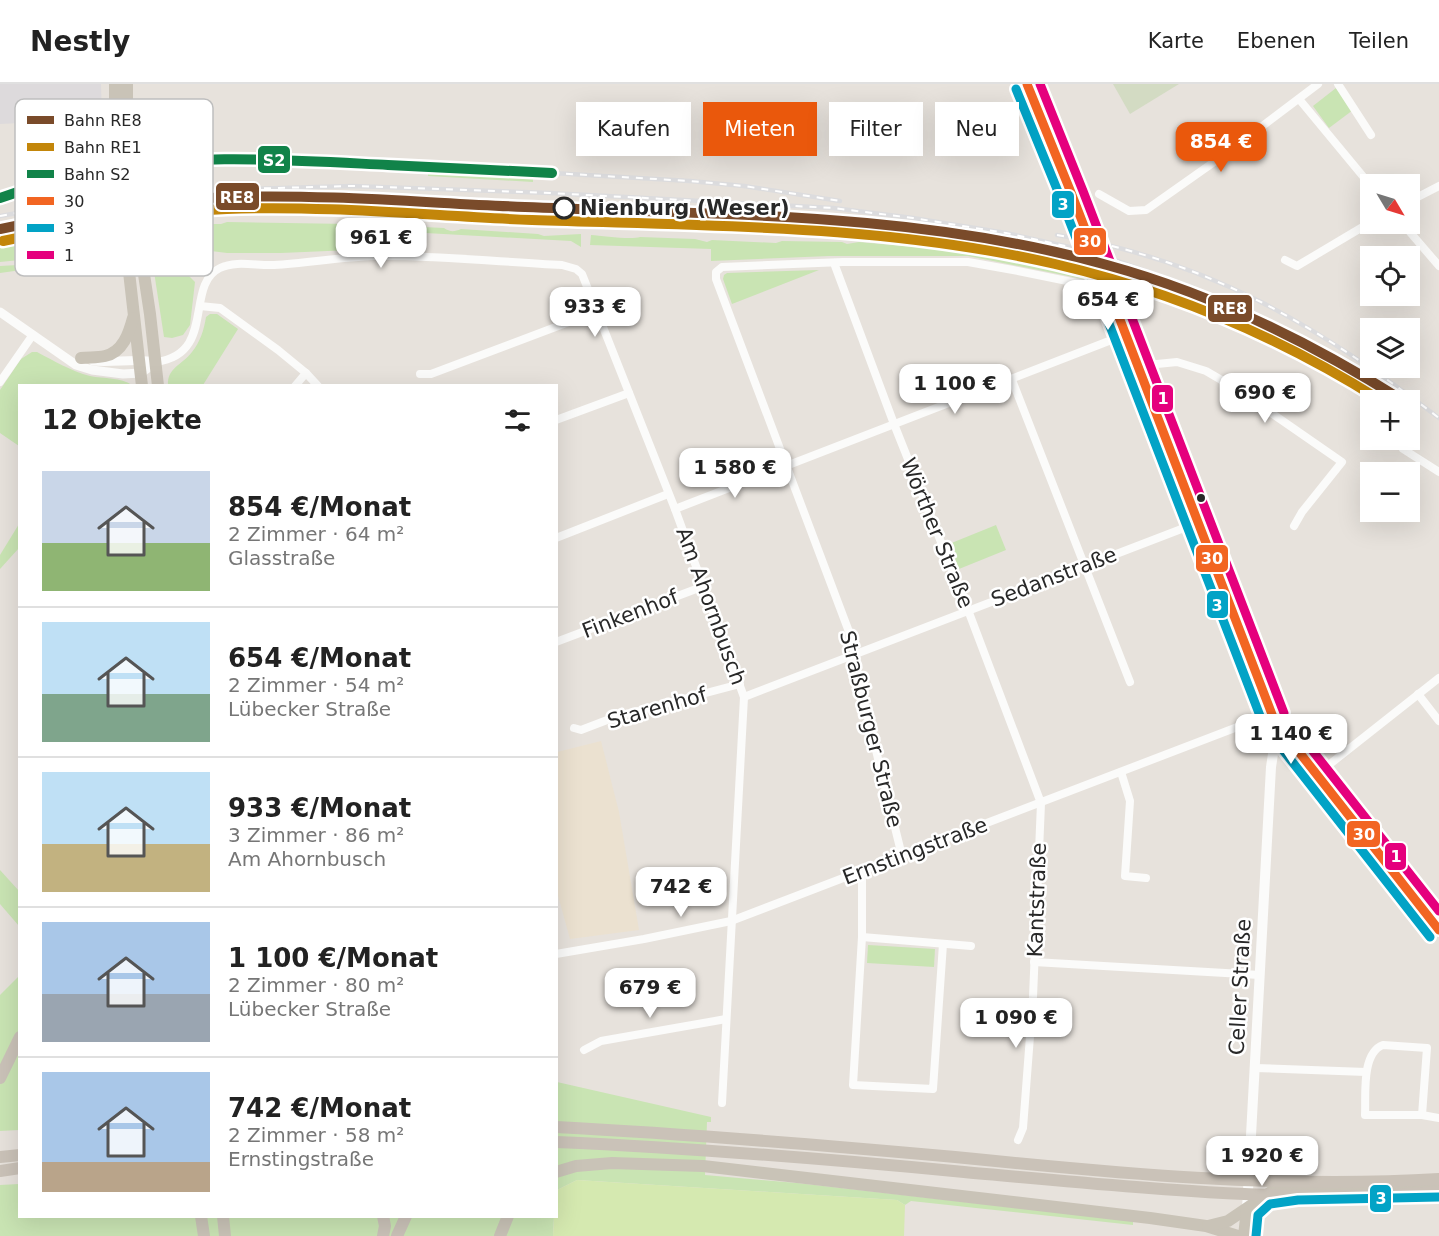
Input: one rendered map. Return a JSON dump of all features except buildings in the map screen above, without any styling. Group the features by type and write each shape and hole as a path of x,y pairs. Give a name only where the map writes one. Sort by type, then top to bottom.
{"highway":[{"path":"0,1078 18,1041"},
{"path":"558,1128 681,1134 1340,1195 1439,1192"},
{"path":"558,1142 701,1149 1107,1185 1235,1186 1439,1179"},
{"path":"0,1157 18,1155"},
{"path":"0,1172 18,1170"},
{"path":"383,1218 383,1236"},
{"path":"397,1236 405,1218"}],"main road":[{"path":"115,84 120,99"},
{"path":"122,99 127,84"},
{"path":"1027,84 1072,195"},
{"path":"130,276 142,379"},
{"path":"144,276 158,384"},
{"path":"1103,278 1274,717"},
{"path":"81,358 108,356 115,351 124,343 134,314"},
{"path":"1282,715 1292,722 1292,732 1282,741 1275,741 1269,736 1266,728 1268,721 1274,717 1282,715"},
{"path":"1288,738 1439,930"},
{"name":"Celler Straße","path":"1244,1236 1271,767 1275,741"},
{"path":"558,1171 576,1166 612,1163 703,1166 769,1172 1206,1226 1238,1236"},
{"path":"1206,1226 1228,1221 1265,1194 1297,1188 1439,1185"},
{"path":"201,1218 204,1236"},
{"path":"223,1218 225,1236"},
{"path":"500,1236 507,1218"}],"street":[{"path":"1099,194 1129,211 1146,210 1318,84"},
{"path":"1338,84 1371,135"},
{"path":"1299,99 1361,174"},
{"path":"1420,196 1439,186"},
{"path":"1286,260 1297,266 1360,229"},
{"path":"1412,234 1439,266"},
{"name":"Am Ahornbusch","path":"213,273 225,266 236,264 276,265 374,256 562,265 580,271 598,311 675,509 744,697 722,1103"},
{"path":"834,262 968,262 1087,285"},
{"name":"Straßburger Straße","path":"834,262 722,267 716,272 716,279 854,645 854,661 902,856"},
{"name":"Wörther Straße","path":"834,262 894,424 1041,803"},
{"name":"Am Ahornbusch","path":"200,306 205,282 210,276"},
{"path":"56,351 109,362 141,359 156,362 172,357 186,345 197,326 200,306 220,308 306,373 316,384"},
{"path":"420,374 431,374 598,311"},
{"path":"0,312 76,365 142,379 156,362"},
{"path":"0,382 32,336"},
{"path":"675,509 1114,339"},
{"path":"1137,366 1177,362 1206,371 1235,388 1342,462 1302,512 1294,526"},
{"path":"297,384 306,373"},
{"path":"1012,380 1130,682"},
{"path":"558,419 629,393"},
{"path":"1405,450 1439,472"},
{"path":"558,536 668,495"},
{"name":"Sedanstraße","path":"744,697 1197,523"},
{"name":"Finkenhof","path":"558,641 704,586"},
{"path":"1316,775 1439,678"},
{"name":"Starenhof","path":"574,728 581,730 615,717 740,684"},
{"path":"1418,694 1439,721"},
{"name":"Ernstingstraße","path":"558,954 731,921 1239,726 1254,725 1266,728"},
{"path":"1121,772 1130,801 1125,876 1146,878"},
{"name":"Kantstraße","path":"1018,1140 1023,1128 1034,962 1041,803"},
{"path":"862,871 862,937 853,1085 933,1089 943,944"},
{"path":"862,937 971,946"},
{"path":"1034,962 1260,975"},
{"path":"584,1050 601,1041 726,1019"},
{"path":"1422,1115 1426,1048 1383,1045 1378,1047 1367,1064 1365,1115 1422,1115 1439,1118"},
{"path":"1255,1068 1366,1072"}],"shaded area":[{"path":"0,84 101,84 101,99 15,99 15,123 0,124"},
{"path":"601,741 619,812 639,930 570,939 558,896 558,752"}],"green space":[{"path":"1113,84 1179,84 1130,114"},
{"path":"1336,88 1353,110 1329,128 1313,106"},
{"path":"428,173 533,178 533,182 428,176"},
{"path":"227,222 350,224 361,227 361,224 544,236 581,234 581,247 571,241 408,232 357,234 351,250 227,253 213,251 213,224"},
{"path":"591,235 695,239 707,242 712,240 776,243 782,241 847,244 859,242 972,252 1049,264 1064,270 1085,273 1093,281 968,256 829,256 711,261 711,249 590,245"},
{"path":"15,241 15,260 0,262 0,243"},
{"path":"15,265 15,271 0,273 0,266"},
{"path":"819,270 732,304 723,279 727,273"},
{"path":"155,276 189,276 195,282 190,325 183,335 172,338 164,337"},
{"path":"210,314 217,314 238,329 204,384 168,384 170,374 197,344 206,317"},
{"path":"32,352 37,352 83,374 118,379 131,384 18,384 18,445 0,433 0,390 21,359"},
{"path":"996,525 1006,550 959,569 949,544"},
{"path":"18,526 18,549 0,569 0,555"},
{"path":"0,870 18,890 18,925 0,904"},
{"path":"868,945 935,949 934,967 867,963"},
{"path":"18,977 18,1130 0,1131 0,995"},
{"path":"558,1082 711,1117 711,1122 707,1122 705,1175 797,1183 1133,1221 1133,1225 911,1201 905,1205 897,1200 577,1180 558,1190"},
{"path":"577,1180 897,1200 905,1205 904,1236 553,1236 554,1218 558,1218 558,1190"},
{"path":"18,1184 18,1218 554,1218 553,1236 0,1236 0,1185"}],"tunnel":[{"path":"1072,195 1103,278"}],"railway":[{"path":"552,173 744,186 840,201"},
{"path":"213,190 352,186 550,193 833,208 913,218 1006,233 1092,252 1192,287 1289,334"},
{"path":"0,216 15,213"},
{"path":"1057,235 1112,246 1163,261 1212,279 1260,301 1350,354 1439,418"}],"rail line":[{"name":"S2","path":"213,160 313,161 552,173"},
{"name":"S2","path":"0,198 15,193"},
{"name":"RE8","path":"213,198 266,196 340,198 745,215 891,225 964,235 1036,248 1107,265 1185,290 1296,339 1385,390"},
{"name":"RE1","path":"213,210 265,208 342,210 532,220 795,229 926,241 991,251 1098,275 1182,302 1264,336 1363,390"},
{"name":"RE8","path":"0,229 15,226"},
{"name":"RE1","path":"3,241 15,239"}],"transit line":[{"name":"30","path":"1027,84 1273,717"},
{"name":"1","path":"1040,84 1284,713"},
{"name":"3","path":"1016,89 1061,199 1262,721"},
{"name":"1","path":"1297,731 1439,911"},
{"name":"30","path":"1288,738 1439,930"},
{"name":"3","path":"1279,745 1430,937"},
{"name":"3","path":"1256,1236 1258,1215 1270,1204 1298,1200 1439,1197"}],"place":[{"name":"Nienburg (Weser)","path":"564,208"}]}
